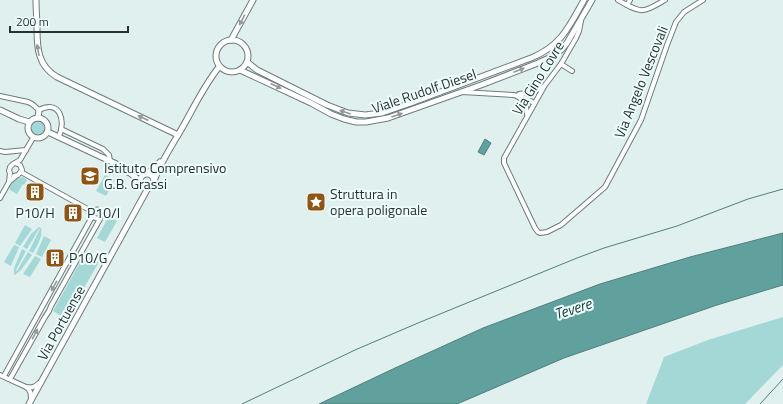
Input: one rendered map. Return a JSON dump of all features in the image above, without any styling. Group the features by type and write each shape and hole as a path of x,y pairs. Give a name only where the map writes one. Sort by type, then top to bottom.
{"street":[{"path":"36,0 38,50 42,62 48,71 57,77 178,135"},
{"path":"231,40 253,0"},
{"name":"Viale Rudolf Diesel","path":"247,62 257,70 348,113 361,115 377,114 411,103 544,52 562,37 584,0"},
{"name":"Viale Rudolf Diesel","path":"240,70 331,114 349,121 371,122 383,120 549,58 567,43 592,0"},
{"path":"618,0 637,10 643,11 665,0"},
{"path":"627,5 630,0"},
{"name":"Via Angelo Vescovali","path":"555,228 567,221 606,185 639,124 676,22 684,12 703,0"},
{"name":"Via Gino Covre","path":"555,228 542,233 539,233 536,230 503,160 543,87 561,64 577,36 581,20"},
{"path":"231,40 242,43 248,52 247,62 240,70 231,72 223,70 219,67 217,62 216,52 218,47 222,43 231,40"},
{"path":"561,64 572,71"},
{"path":"117,164 145,188 153,185 164,158 203,88 219,67"},
{"path":"513,95 529,93 543,87"},
{"path":"460,92 513,95 523,97 534,103"},
{"path":"513,95 523,101 526,107 527,115"},
{"path":"0,96 28,102 39,110"},
{"path":"39,110 49,107 55,108 60,115 61,129 59,136"},
{"path":"0,110 29,122"},
{"path":"38,118 39,110"},
{"path":"38,118 46,122 48,132 44,137 36,139 33,138 27,129 29,122 38,118"},
{"path":"61,129 103,149 109,155 110,161"},
{"path":"48,132 128,169 152,176 154,181"},
{"path":"9,182 10,167 20,160 33,138"},
{"path":"0,151 4,154 26,150"},
{"path":"22,157 22,172"},
{"path":"140,183 141,177 155,168 164,158"},
{"path":"15,163 21,166"},
{"path":"0,198 9,182 22,172"},
{"path":"22,172 93,213 95,218 100,219"},
{"path":"10,173 16,176"},
{"name":"Via Portuense","path":"136,210 141,195 140,183"},
{"name":"Via Portuense","path":"30,402 148,188"},
{"path":"10,379 100,219 102,215 101,212 97,210 93,213 42,307 2,376 29,389 30,402"},
{"path":"42,307 49,307 50,309"},
{"path":"42,307 43,312 47,314"},
{"path":"26,387 34,387 42,380"}],"shaded area":[{"path":"35,121 41,121 45,125 45,131 41,135 35,135 31,131 31,125"},
{"path":"105,175 115,180 106,196 96,191"},
{"path":"23,177 27,180 17,194 10,190 9,187 13,180"},
{"path":"109,216 117,221 105,242 97,238"},
{"path":"25,225 32,229 20,246 15,243"},
{"path":"39,227 41,228 40,238 33,253 29,251 40,229 27,249 23,247 31,234"},
{"path":"44,236 51,240 42,257 36,254"},
{"path":"14,245 19,247 11,266 4,262"},
{"path":"22,249 26,251 16,270 17,271 28,252 32,255 21,270 15,275 14,268"},
{"path":"84,255 99,262 66,319 53,311"},
{"path":"35,256 41,259 30,277 23,274"},
{"path":"783,317 783,365 745,404 646,404 664,357 708,340"}],"water":[{"path":"485,139 491,143 484,155 478,152"},
{"name":"Tevere","path":"783,233 783,285 717,305 564,358 457,404 319,404 483,328 600,284 690,257"}],"waterway":[{"path":"242,404 355,350 577,258 604,248 677,226 748,199 783,189"},
{"path":"760,404 783,379"}],"place":[{"name":"Istituto Comprensivo G.B. Grassi","path":"90,176"},
{"name":"P10/H","path":"35,192"},
{"name":"Struttura in opera poligonale","path":"316,202"},
{"name":"P10/I","path":"73,213"},
{"name":"P10/G","path":"55,258"}]}
